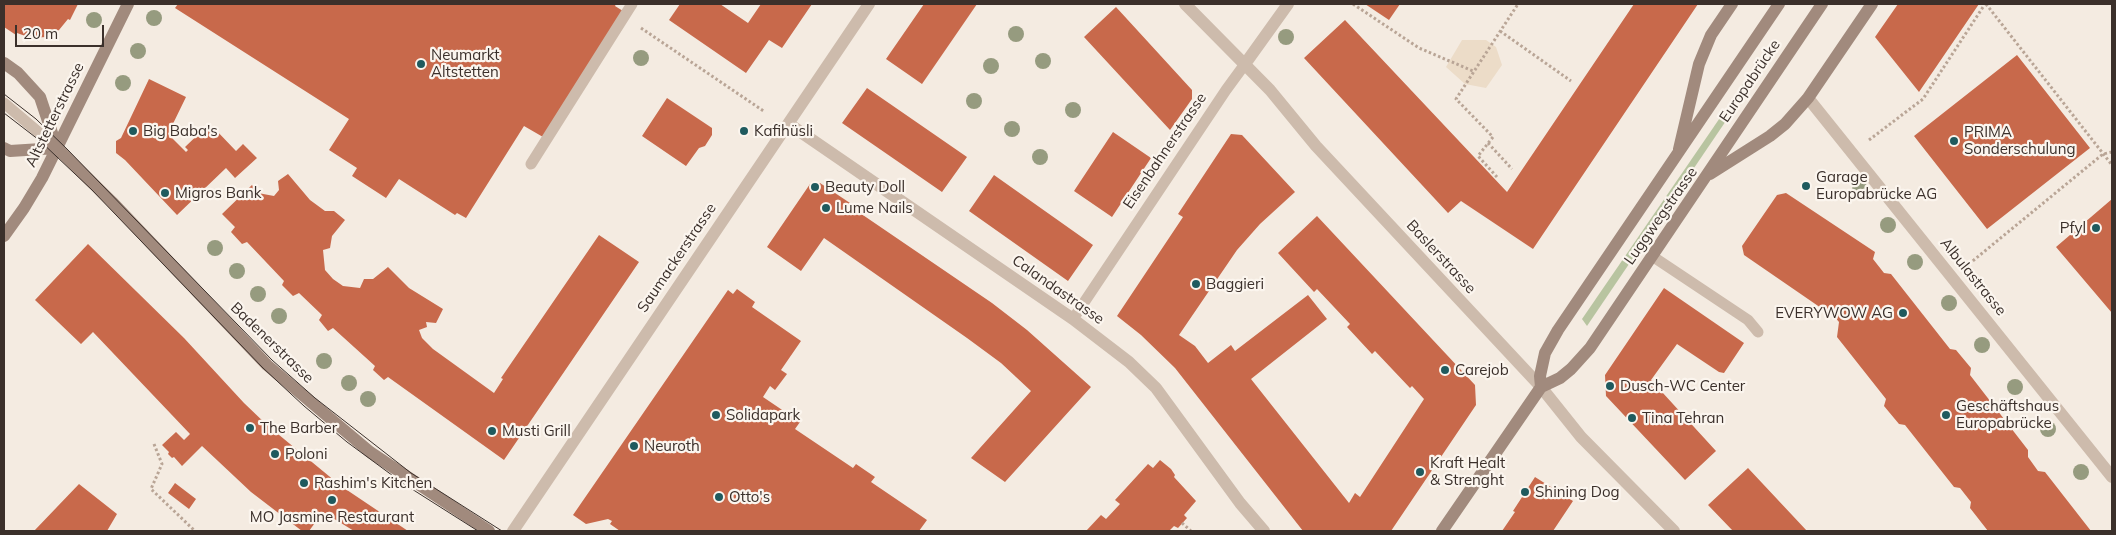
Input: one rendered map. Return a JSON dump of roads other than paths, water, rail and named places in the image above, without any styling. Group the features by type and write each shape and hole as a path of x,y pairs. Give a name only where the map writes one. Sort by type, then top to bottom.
{"street":[{"name":"Altstetterstrasse","path":"4,236 24,208 57,148 128,4"},
{"name":"Saumackerstrasse","path":"512,531 869,4"},
{"name":"Baslerstrasse","path":"1185,4 1270,90 1316,146 1541,387 1581,437 1674,531"},
{"name":"Eisenbahnerstrasse","path":"1245,64 1288,4"},
{"name":"Luggwegstrasse","path":"1541,387 1541,370 1547,348 1677,156 1699,64 1711,35 1732,4"},
{"name":"Europabrücke","path":"1677,156 1780,4"},
{"name":"Europabrücke","path":"1706,176 1822,4"},
{"name":"Luggwegstrasse","path":"1442,531 1541,387 1560,378 1576,364 1706,176 1777,131 1808,98 1872,4"},
{"name":"Badenerstrasse","path":"4,63 18,73 40,97 57,148 112,202 267,365 370,452 489,531"},
{"name":"Albulastrasse","path":"1808,98 2112,477"},
{"name":"Calandastrasse","path":"788,124 1073,319 1129,362 1156,388 1240,503 1264,531"},
{"path":"4,148 10,151 57,148"}],"lane":[{"path":"531,164 632,4"},
{"name":"Eisenbahnerstrasse","path":"1073,319 1245,64"},
{"path":"4,103 57,148"},
{"path":"1652,256 1748,320 1758,332"}],"tram line":[{"path":"4,94 36,119 67,149 272,360 315,398 411,473 502,531"},
{"path":"4,113 39,140 92,190 263,368 304,406 347,442 404,484 478,531"}],"place":[{"name":"Neumarkt Altstetten","path":"421,64"},
{"name":"Big Baba's","path":"133,131"},
{"name":"Kafihüsli","path":"744,131"},
{"name":"PRIMA Sonderschulung","path":"1954,141"},
{"name":"Garage Europabrücke AG","path":"1806,186"},
{"name":"Beauty Doll","path":"815,187"},
{"name":"Migros Bank","path":"165,193"},
{"name":"Lume Nails","path":"826,208"},
{"name":"Pfyl","path":"2096,228"},
{"name":"Baggieri","path":"1196,284"},
{"name":"EVERYWOW AG","path":"1903,313"},
{"name":"Carejob","path":"1445,370"},
{"name":"Dusch-WC Center","path":"1610,386"},
{"name":"Solidapark","path":"716,415"},
{"name":"Geschäftshaus Europabrücke","path":"1946,415"},
{"name":"Tina Tehran","path":"1632,418"},
{"name":"The Barber","path":"250,428"},
{"name":"Musti Grill","path":"492,431"},
{"name":"Neuroth","path":"634,446"},
{"name":"Poloni","path":"275,454"},
{"name":"Kraft Healt & Strenght","path":"1420,472"},
{"name":"Rashim's Kitchen","path":"304,483"},
{"name":"Shining Dog","path":"1525,492"},
{"name":"Otto's","path":"719,497"},
{"name":"MO Jasmine Restaurant","path":"332,500"}]}
